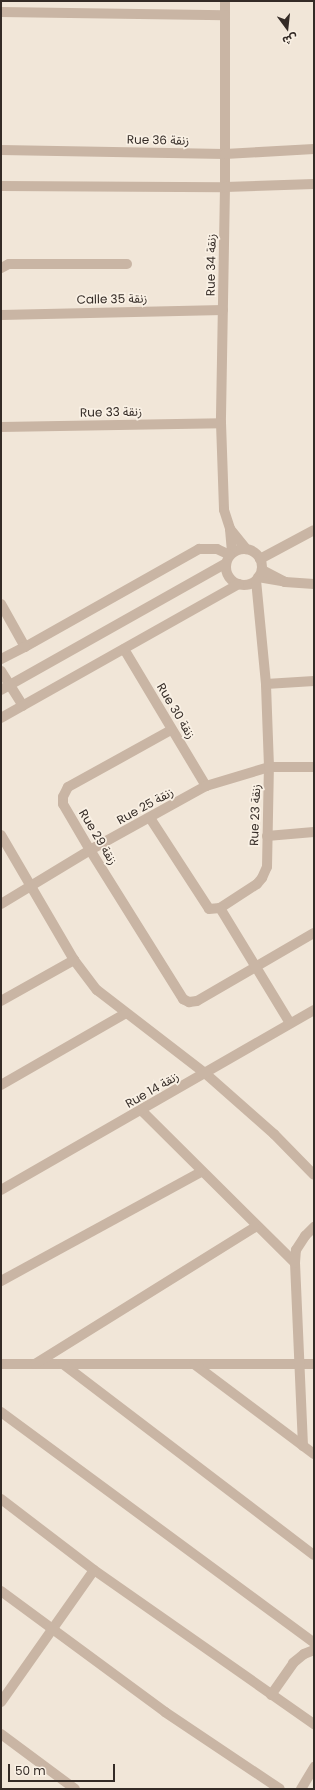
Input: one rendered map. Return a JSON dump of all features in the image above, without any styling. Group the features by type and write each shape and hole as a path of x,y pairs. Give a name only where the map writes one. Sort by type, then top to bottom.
{"street":[{"name":"Rue 34 زنقة","path":"225,1 225,187 221,423 224,510 230,529"},
{"path":"1,12 225,15"},
{"name":"Rue 36 زنقة","path":"1,150 225,154 314,149"},
{"path":"1,186 225,187 314,184"},
{"path":"1,268 9,264 127,264"},
{"name":"Calle 35 زنقة","path":"1,315 223,310"},
{"name":"Rue 33 زنقة","path":"1,427 221,423"},
{"path":"230,529 246,549 260,558"},
{"path":"230,529 229,577 239,584"},
{"path":"260,558 314,530"},
{"path":"1,659 26,647 199,549 217,549 229,557"},
{"path":"6,688 229,557 246,549"},
{"path":"258,576 260,558"},
{"path":"1,718 239,584 258,576 285,582 314,584"},
{"name":"Rue 23 زنقة","path":"220,908 257,884 262,878 267,867 269,767 266,684 258,576"},
{"path":"1,604 26,647"},
{"name":"Rue 30 زنقة","path":"124,649 171,730 206,786"},
{"path":"1,671 6,688 23,706"},
{"path":"266,684 314,681"},
{"name":"Rue 29 زنقة","path":"171,730 68,787 63,797 63,804 183,999 189,1002 196,1001 255,966"},
{"name":"Rue 25 زنقة","path":"1,904 90,850 206,786 269,767 314,767"},
{"path":"150,818 204,906 209,909 220,908 290,1023"},
{"path":"267,836 314,832"},
{"path":"1,835 74,960 97,990 206,1074 274,1134 314,1175"},
{"path":"255,966 314,933"},
{"path":"1,1001 74,960"},
{"name":"Rue 14 زنقة","path":"1,1190 206,1074 314,1010"},
{"path":"1,1085 126,1012"},
{"path":"141,1110 255,1227 295,1263"},
{"path":"1,1281 201,1172"},
{"path":"35,1364 255,1227"},
{"path":"303,1446 295,1263 296,1250 304,1236 314,1227"},
{"path":"1,1364 314,1364"},
{"path":"63,1364 314,1555"},
{"path":"194,1364 314,1454"},
{"path":"1,1412 314,1643"},
{"path":"1,1499 94,1570 314,1724"},
{"path":"1,1702 94,1570"},
{"path":"1,1591 165,1712 280,1789"},
{"path":"271,1695 293,1664 304,1654 314,1650"},
{"path":"1,1734 74,1789"},
{"path":"301,1789 314,1767"}]}
